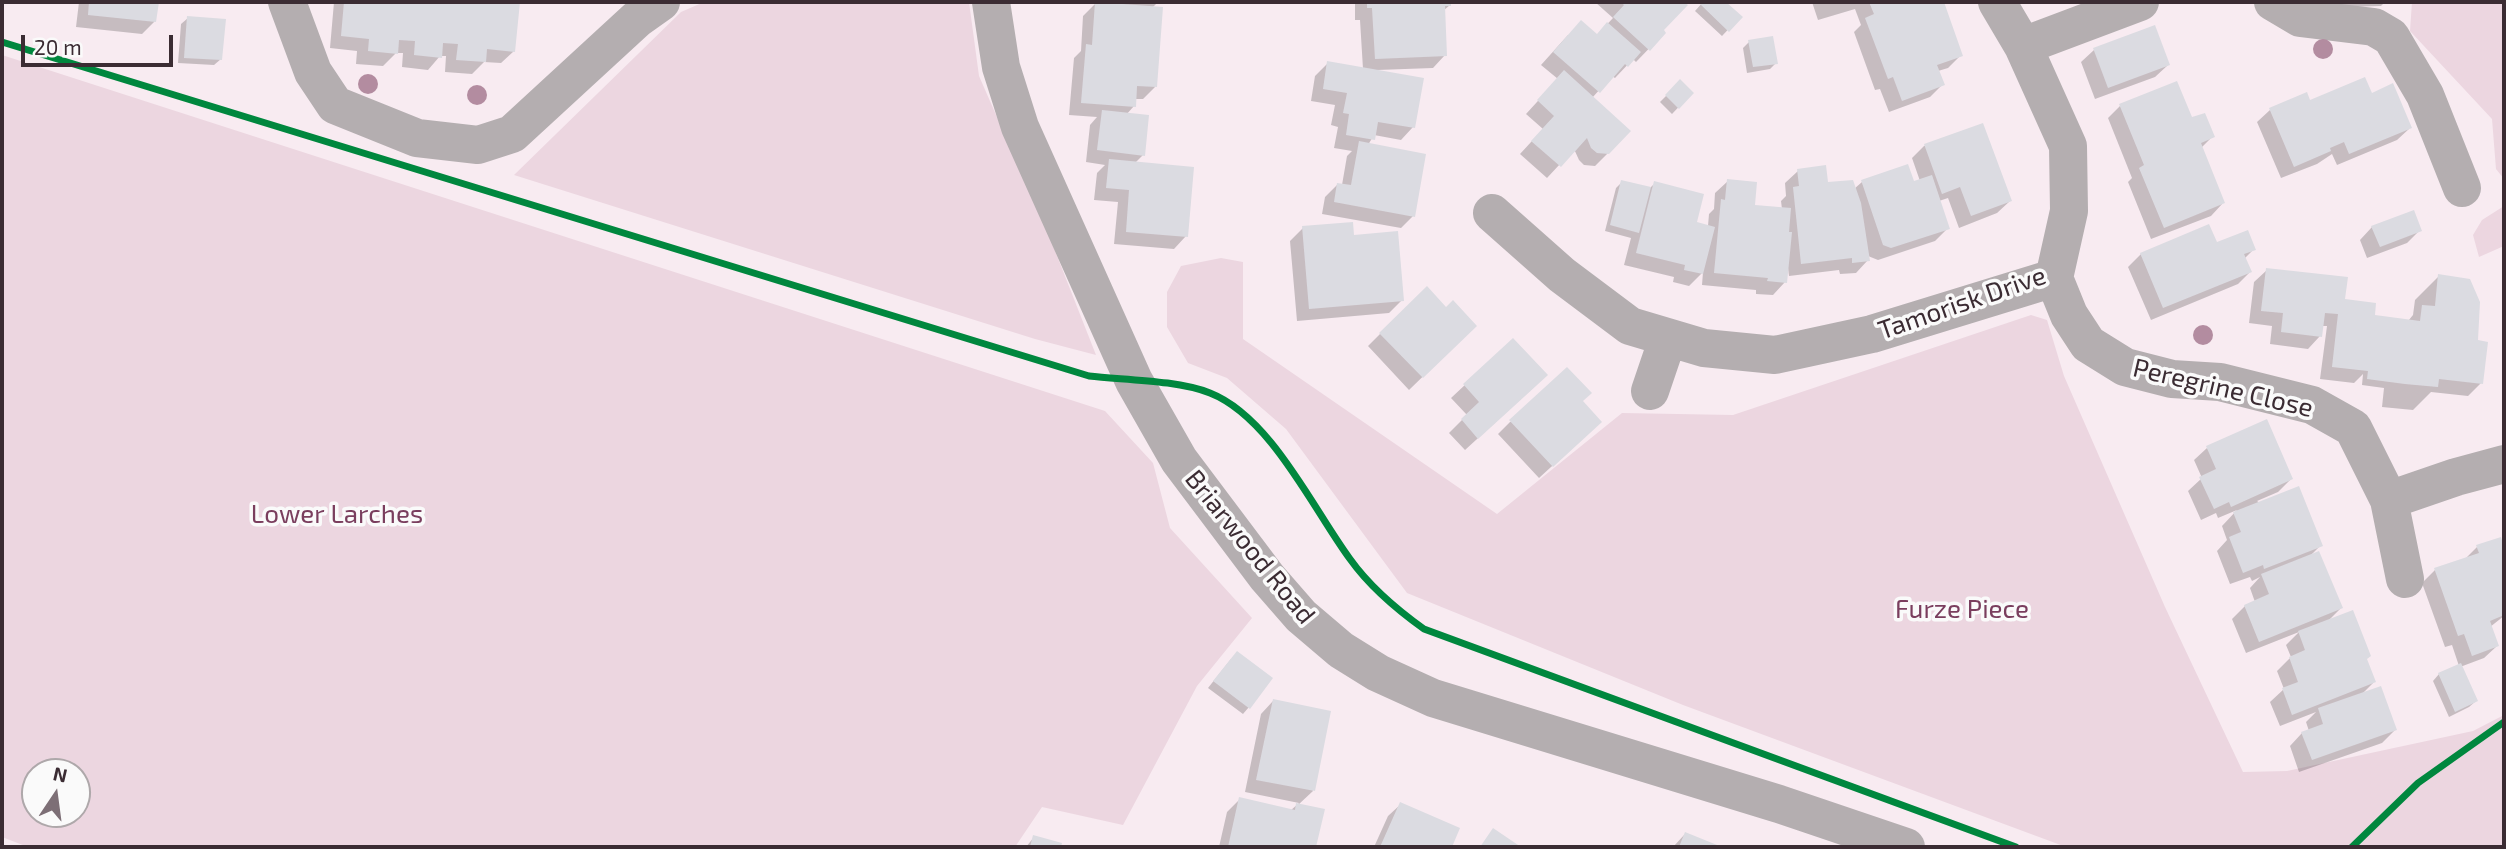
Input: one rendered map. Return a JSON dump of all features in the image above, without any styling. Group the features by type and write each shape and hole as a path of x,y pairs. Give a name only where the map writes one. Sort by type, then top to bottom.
{"street":[{"path":"287,2 313,72 335,105 417,138 478,145 512,134 637,19 661,2"},
{"name":"Briarwood Road","path":"990,2 1001,67 1020,127 1134,381 1179,460 1267,577 1301,616 1341,650 1378,673 1433,698 1855,838 1906,847"},
{"name":"Tamorisk Drive","path":"1492,213 1562,275 1630,326 1704,348 1775,355 1872,334 2054,278 2069,211 2068,146 2023,46 1997,2"},
{"path":"2023,46 2140,2"},
{"path":"2273,2 2300,18 2374,27 2391,37 2425,94 2462,188"},
{"name":"Peregrine Close","path":"2054,278 2069,315 2088,344 2125,368 2172,379 2220,382 2312,405 2353,428 2389,500 2405,579"},
{"path":"1650,391 1668,338"},
{"path":"2389,500 2504,464"}],"green space":[{"path":"704,2 969,2 979,76 1050,238 1096,355 1035,339 514,175 681,12"},
{"path":"2412,2 2504,2 2504,179 2496,169 2492,119 2410,31"},
{"name":"Lower Larches","path":"2,55 1105,411 1153,463 1170,528 1252,618 1197,686 1123,825 1042,807 1015,847 28,847 2,837"},
{"path":"2504,206 2504,246 2479,257 2473,235 2482,220"},
{"name":"Furze Piece","path":"1221,258 1243,262 1243,339 1497,514 1622,413 1733,415 2031,315 2047,320 2064,376 2165,607 2243,772 2287,771 2473,731 2504,715 2504,847 2066,847 1683,705 1407,593 1286,429 1227,378 1188,363 1167,327 1167,292 1181,266"}],"building":[{"path":"89,2 159,2 156,22 88,15"},
{"path":"344,2 520,2 515,52 487,49 486,62 456,60 458,44 443,43 442,58 414,55 415,41 399,40 398,54 368,51 369,39 341,36"},
{"path":"1095,2 1163,7 1157,87 1137,86 1136,107 1081,103 1086,44 1092,45"},
{"path":"1367,2 1451,2 1451,6 1445,6 1447,56 1375,59 1372,8 1367,8"},
{"path":"1621,2 1684,2 1688,5 1664,30 1666,33 1650,51 1613,17 1624,5"},
{"path":"1701,2 1726,2 1743,17 1729,32"},
{"path":"1869,2 1944,2 1963,56 1937,65 1945,85 1902,101 1893,77 1888,79 1865,18 1874,14"},
{"path":"187,16 226,19 222,60 184,58"},
{"path":"1581,20 1597,34 1607,22 1641,52 1628,67 1625,64 1600,93 1553,52"},
{"path":"2155,25 2170,65 2108,88 2093,48"},
{"path":"1773,36 1778,64 1753,67 1748,40"},
{"path":"1327,61 1424,78 1415,128 1378,122 1375,140 1346,135 1349,114 1343,113 1347,93 1323,89"},
{"path":"1564,70 1631,131 1609,154 1597,153 1591,148 1587,138 1561,167 1531,141 1554,116 1537,100"},
{"path":"2365,77 2372,93 2393,83 2412,128 2349,154 2344,142 2330,148 2331,151 2294,167 2269,108 2307,92 2310,100"},
{"path":"1680,79 1694,93 1679,109 1665,95"},
{"path":"2177,81 2192,117 2205,113 2215,137 2201,143 2225,203 2164,228 2139,168 2144,165 2119,104"},
{"path":"1102,110 1149,115 1145,156 1097,150"},
{"path":"1983,123 2012,201 1971,216 1960,187 1942,194 1924,144"},
{"path":"1359,141 1426,154 1415,217 1334,202 1337,183 1351,185"},
{"path":"1109,159 1194,167 1188,237 1126,232 1129,190 1106,188"},
{"path":"1908,164 1914,181 1932,175 1950,229 1891,248 1883,245 1861,180"},
{"path":"1826,165 1828,182 1853,180 1861,203 1870,261 1852,263 1852,258 1801,264 1793,187 1799,186 1797,169"},
{"path":"1727,179 1757,182 1755,205 1791,208 1789,232 1792,232 1787,283 1767,281 1768,278 1714,273 1721,199 1725,200"},
{"path":"1621,180 1651,187 1639,233 1610,225"},
{"path":"1654,181 1704,194 1697,222 1715,227 1703,274 1684,270 1685,265 1636,253"},
{"path":"2414,210 2422,231 2380,247 2371,226"},
{"path":"1353,222 1354,235 1398,231 1404,301 1309,309 1302,226"},
{"path":"2209,224 2217,242 2248,230 2256,250 2244,254 2252,272 2163,308 2140,253"},
{"path":"2266,268 2348,277 2345,299 2376,303 2375,315 2420,321 2422,305 2435,306 2438,274 2470,279 2480,302 2478,340 2488,342 2483,384 2439,379 2438,387 2405,384 2367,379 2368,371 2332,367 2338,314 2325,313 2322,337 2281,332 2283,313 2261,311"},
{"path":"1427,286 1446,307 1453,300 1477,326 1423,378 1379,333"},
{"path":"1513,338 1548,375 1478,439 1461,419 1479,402 1463,384"},
{"path":"1567,367 1592,393 1583,401 1602,422 1553,467 1509,420"},
{"path":"2267,419 2293,479 2231,507 2229,502 2214,509 2199,477 2216,469 2206,446"},
{"path":"2299,486 2323,546 2264,569 2263,565 2243,573 2229,537 2241,532 2233,512"},
{"path":"2501,537 2504,547 2504,615 2490,621 2499,646 2472,656 2464,634 2458,636 2434,568 2479,553 2476,545"},
{"path":"2319,551 2343,608 2259,642 2244,605 2269,594 2261,574"},
{"path":"2353,610 2371,656 2367,659 2376,682 2292,715 2282,688 2298,682 2289,657 2305,650 2298,631"},
{"path":"1237,651 1273,678 1250,709 1213,681"},
{"path":"2461,663 2478,701 2455,712 2438,673"},
{"path":"2381,686 2397,730 2312,760 2301,732 2323,724 2318,708"},
{"path":"1273,699 1331,711 1315,791 1256,780"},
{"path":"1239,797 1295,810 1296,803 1325,809 1316,847 1228,847"},
{"path":"1400,802 1460,828 1452,847 1380,847"},
{"path":"1493,828 1521,847 1480,847"},
{"path":"1685,832 1722,847 1679,847"},
{"path":"1033,835 1062,843 1061,847 1030,847"}],"cycle path":[{"path":"2,42 1089,376 1167,383 1210,393 1232,405 1252,422 1289,466 1366,579 1403,614 1424,629 2016,847"},
{"path":"2352,847 2418,783 2504,722"}]}
